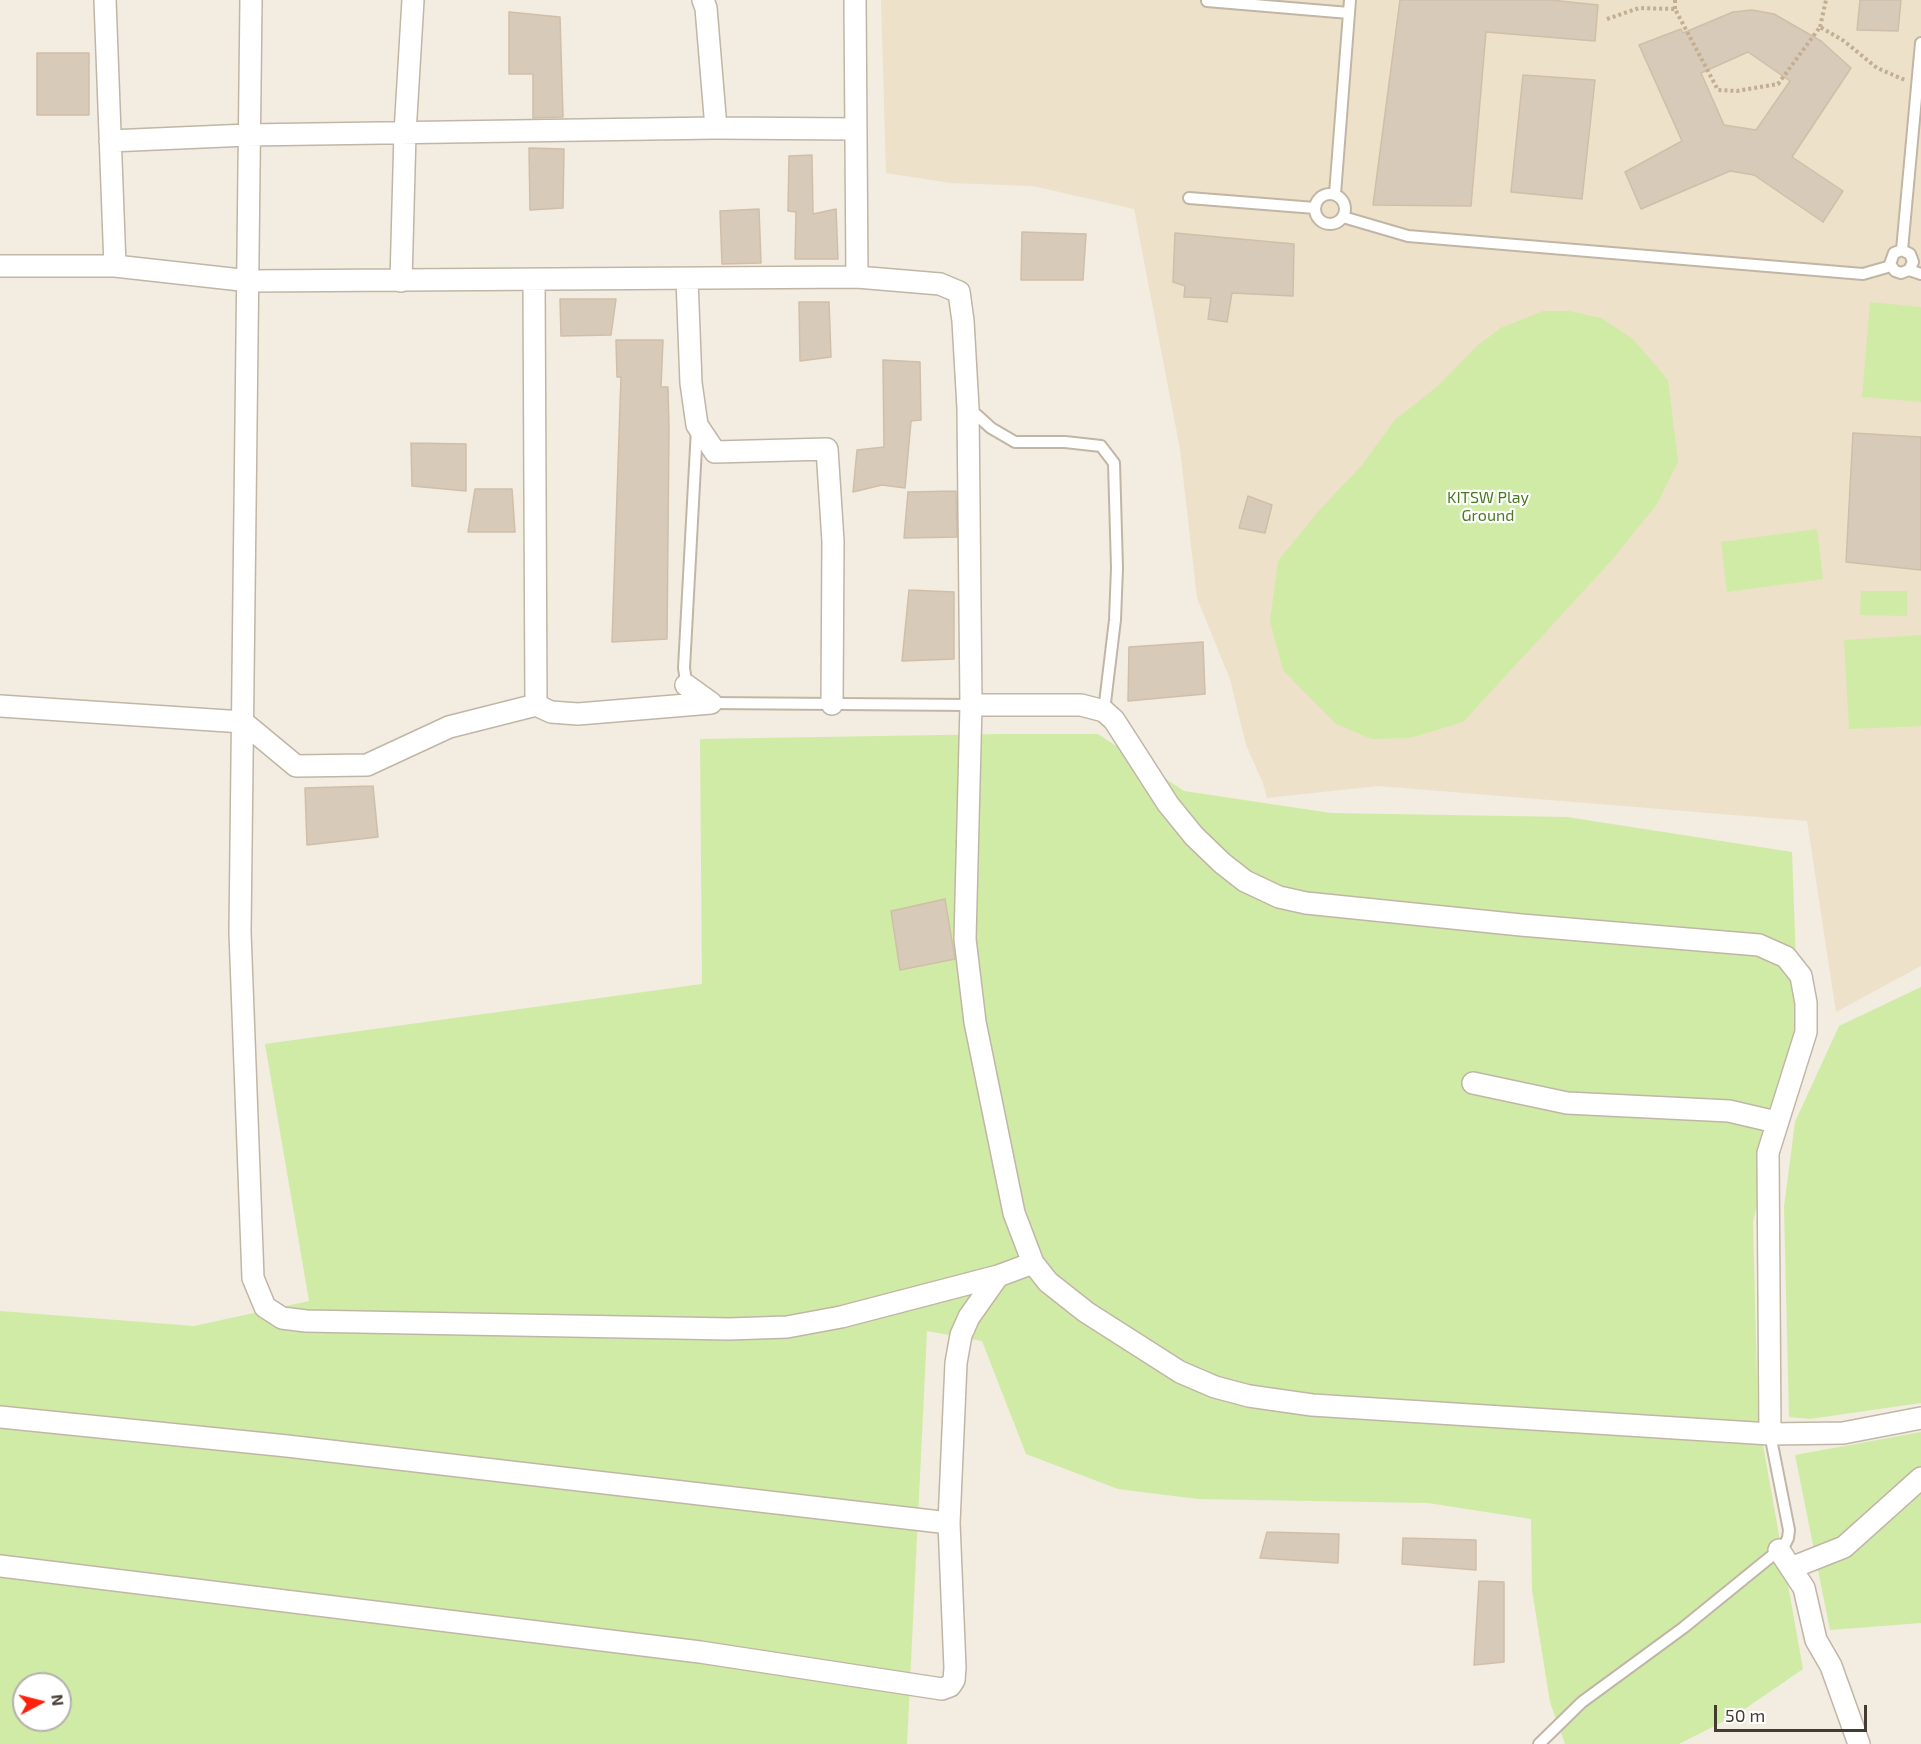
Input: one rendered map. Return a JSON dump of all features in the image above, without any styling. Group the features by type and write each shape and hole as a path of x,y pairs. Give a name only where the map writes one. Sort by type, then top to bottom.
{"street":[{"path":"105,0 115,266"},
{"path":"251,0 241,1018 253,1278 265,1307 282,1318 306,1321 729,1329 787,1327 841,1317 998,1276 1033,1263"},
{"path":"400,281 405,132 413,0"},
{"path":"703,0 706,8 716,128"},
{"path":"855,0 856,277"},
{"path":"110,141 405,132 716,128 856,129"},
{"path":"0,266 115,266 250,280 534,281 856,277 940,284 959,292 968,408 971,705 965,939 975,1022 1012,1202 1033,1263 1048,1282 1086,1312 1180,1372 1215,1387 1249,1396 1312,1405 1770,1434 1843,1433 1921,1418"},
{"path":"687,279 691,383 697,425 715,452 827,449 833,541 832,704"},
{"path":"534,281 536,705"},
{"path":"686,686 711,703"},
{"path":"0,706 243,722 296,766 367,765 449,727 536,705 551,712 578,714 711,703"},
{"path":"971,705 1081,705 1104,711 1114,720 1168,804 1194,836 1222,864 1245,881 1278,897 1306,903 1521,925 1759,945 1786,957 1801,976 1806,1003 1806,1032 1768,1153 1770,1434"},
{"path":"1473,1083 1567,1103 1729,1111 1776,1122"},
{"path":"0,1566 700,1652 942,1689 950,1686 954,1680 955,1668 949,1523 956,1363 961,1335 969,1317 998,1276"},
{"path":"0,1417 287,1446 949,1523"},
{"path":"1859,1744 1831,1666 1816,1640 1804,1588 1785,1559 1844,1547 1921,1478"}],"lane":[{"path":"1335,194 1322,196 1315,208 1318,218 1326,224 1336,223 1343,217 1344,203 1335,194 1350,0"},
{"path":"1207,1 1349,13"},
{"path":"1902,250 1921,43"},
{"path":"1189,198 1315,208"},
{"path":"1343,217 1408,236 1863,274 1892,266"},
{"path":"1909,270 1913,259 1908,252 1902,250 1892,255 1892,266 1898,272 1909,270 1921,274"},
{"path":"968,408 991,428 1015,442 1065,442 1101,446 1114,463 1117,568 1104,711"},
{"path":"686,686 684,668 697,425"},
{"path":"711,703 971,705"},
{"path":"1539,1744 1582,1702 1683,1628 1785,1559 1789,1530 1770,1434"}],"path":[{"path":"1675,0 1675,9 1718,90 1737,91 1778,84 1820,27 1826,0"},
{"path":"1607,19 1639,8 1675,9"},
{"path":"1820,27 1851,46 1877,68 1917,84"}],"shaded area":[{"path":"881,0 1921,0 1921,966 1836,1012 1807,821 1378,786 1267,798 1263,783 1246,745 1230,679 1197,598 1180,449 1134,209 1033,186 950,183 886,173"}],"green space":[{"path":"1870,302 1921,307 1921,402 1862,397"},
{"name":"KITSW Play Ground","path":"1543,311 1568,311 1601,318 1633,339 1668,380 1678,462 1657,504 1611,561 1463,722 1410,738 1372,739 1336,724 1283,670 1270,621 1278,561 1318,512 1362,465 1395,420 1439,385 1478,345 1501,328"},
{"path":"1817,529 1823,579 1727,592 1721,542"},
{"path":"1861,591 1907,591 1907,616 1860,615"},
{"path":"1921,635 1921,726 1849,729 1844,640"},
{"path":"1098,734 1184,791 1331,813 1567,817 1792,852 1798,1020 1753,1222 1758,1417 1803,1669 1736,1715 1679,1744 1565,1744 1550,1702 1532,1590 1531,1519 1428,1503 1198,1499 1118,1489 1026,1454 982,1341 927,1331 907,1744 0,1744 0,1311 194,1326 309,1301 265,1044 702,984 700,739"},
{"path":"1921,987 1921,1403 1810,1419 1789,1417 1784,1207 1795,1122 1839,1026"},
{"path":"1921,1432 1921,1623 1830,1630 1795,1455"}],"building":[{"path":"1400,0 1551,0 1598,5 1595,41 1486,32 1471,206 1373,205"},
{"path":"1860,0 1901,0 1898,31 1857,30"},
{"path":"1752,10 1774,14 1821,41 1851,68 1792,157 1843,191 1823,222 1754,175 1730,171 1641,209 1625,172 1682,141 1639,45 1681,29 1683,33 1733,12","holes":["1748,52 1790,81 1756,130 1724,125 1701,73"]},
{"path":"509,12 560,17 563,117 533,118 533,74 509,74"},
{"path":"37,53 89,53 89,115 37,115"},
{"path":"1523,75 1595,80 1582,199 1511,192"},
{"path":"529,148 564,149 563,208 530,210"},
{"path":"812,155 813,214 836,209 838,259 795,259 796,212 788,211 789,156"},
{"path":"759,209 761,263 722,264 720,211"},
{"path":"1022,232 1086,234 1083,280 1021,280"},
{"path":"1175,233 1294,244 1293,296 1232,293 1227,322 1208,319 1211,298 1184,297 1185,286 1173,282"},
{"path":"560,299 616,299 611,335 561,336"},
{"path":"799,302 829,302 831,357 800,361"},
{"path":"616,340 663,340 661,387 668,387 669,429 667,639 612,642 621,377 617,377"},
{"path":"883,360 920,362 921,420 911,421 905,488 882,485 853,492 857,450 884,447"},
{"path":"1853,433 1921,437 1921,570 1846,562"},
{"path":"411,443 466,444 466,491 412,486"},
{"path":"475,489 512,489 515,532 468,532"},
{"path":"956,491 957,537 904,538 908,492"},
{"path":"1248,496 1272,505 1265,533 1239,528"},
{"path":"909,590 954,592 954,659 902,661"},
{"path":"1203,642 1205,694 1128,701 1129,647"},
{"path":"373,786 378,837 307,845 305,788"},
{"path":"945,899 955,959 900,970 891,911"},
{"path":"1267,1532 1339,1534 1338,1563 1260,1558"},
{"path":"1403,1538 1476,1540 1476,1570 1402,1564"},
{"path":"1479,1581 1504,1582 1504,1662 1474,1665"}]}
